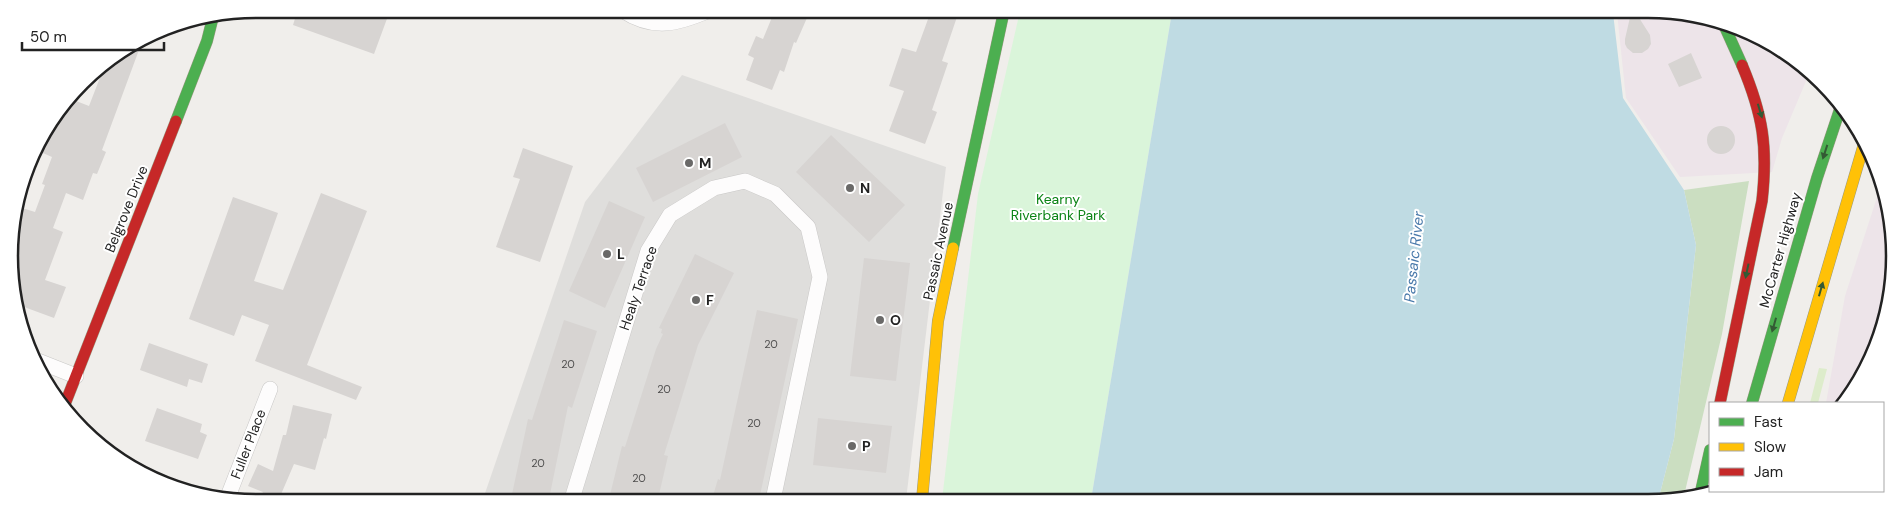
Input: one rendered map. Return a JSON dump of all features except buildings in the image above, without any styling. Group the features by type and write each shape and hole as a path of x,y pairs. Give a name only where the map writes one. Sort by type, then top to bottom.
{"main road":[{"name":"Passaic Avenue","path":"923,494 938,321 1003,18"},
{"name":"Belgrove Drive","path":"67,401 207,41 210,22"},
{"path":"1720,402 1762,201 1766,148 1762,119 1753,89 1727,31"},
{"name":"McCarter Highway","path":"1752,402 1817,178 1839,114"},
{"path":"1788,402 1862,151"},
{"path":"1701,488 1709,454"}],"street":[{"path":"634,18 659,24 690,18"},
{"name":"Healy Terrace","path":"574,494 648,252 670,215 714,188 745,181 775,194 808,227 820,277 774,494"},
{"path":"44,364 76,376"},
{"name":"Fuller Place","path":"230,493 270,389"}],"shaded area":[{"path":"1618,18 1664,18 1695,22 1725,30 1767,49 1807,79 1782,138 1772,172 1680,177 1626,98"},
{"path":"682,75 946,167 907,494 485,494 585,202"},
{"path":"1878,194 1886,240 1886,272 1882,303 1874,333 1855,375 1836,402 1826,402 1845,296"}],"green space":[{"name":"Kearny Riverbank Park","path":"1018,18 1171,18 1092,494 943,494 978,194"},
{"path":"1749,181 1722,334 1685,491 1660,494 1674,439 1696,245 1684,190"},
{"path":"1819,368 1827,369 1818,402 1810,402"}],"water":[{"name":"Passaic River","path":"1171,18 1614,18 1623,98 1684,190 1696,245 1674,439 1660,494 1092,494"}],"traffic: fast":[{"path":"953,248 1002,18"},
{"path":"176,121 207,41 212,22"},
{"path":"1727,31 1742,65"},
{"path":"1752,402 1817,178 1839,113"},
{"path":"1701,488 1709,454"}],"traffic: slow":[{"path":"1788,402 1862,151"},
{"path":"923,494 938,321 953,248"}],"traffic: jam":[{"path":"1720,402 1762,201 1764,182 1764,147 1759,116 1742,65"},
{"path":"66,400 176,121"}],"place":[{"name":"M","path":"689,163"},
{"name":"N","path":"850,188"},
{"name":"L","path":"607,254"},
{"name":"F","path":"696,300"},
{"name":"O","path":"880,320"},
{"name":"P","path":"852,446"}]}
